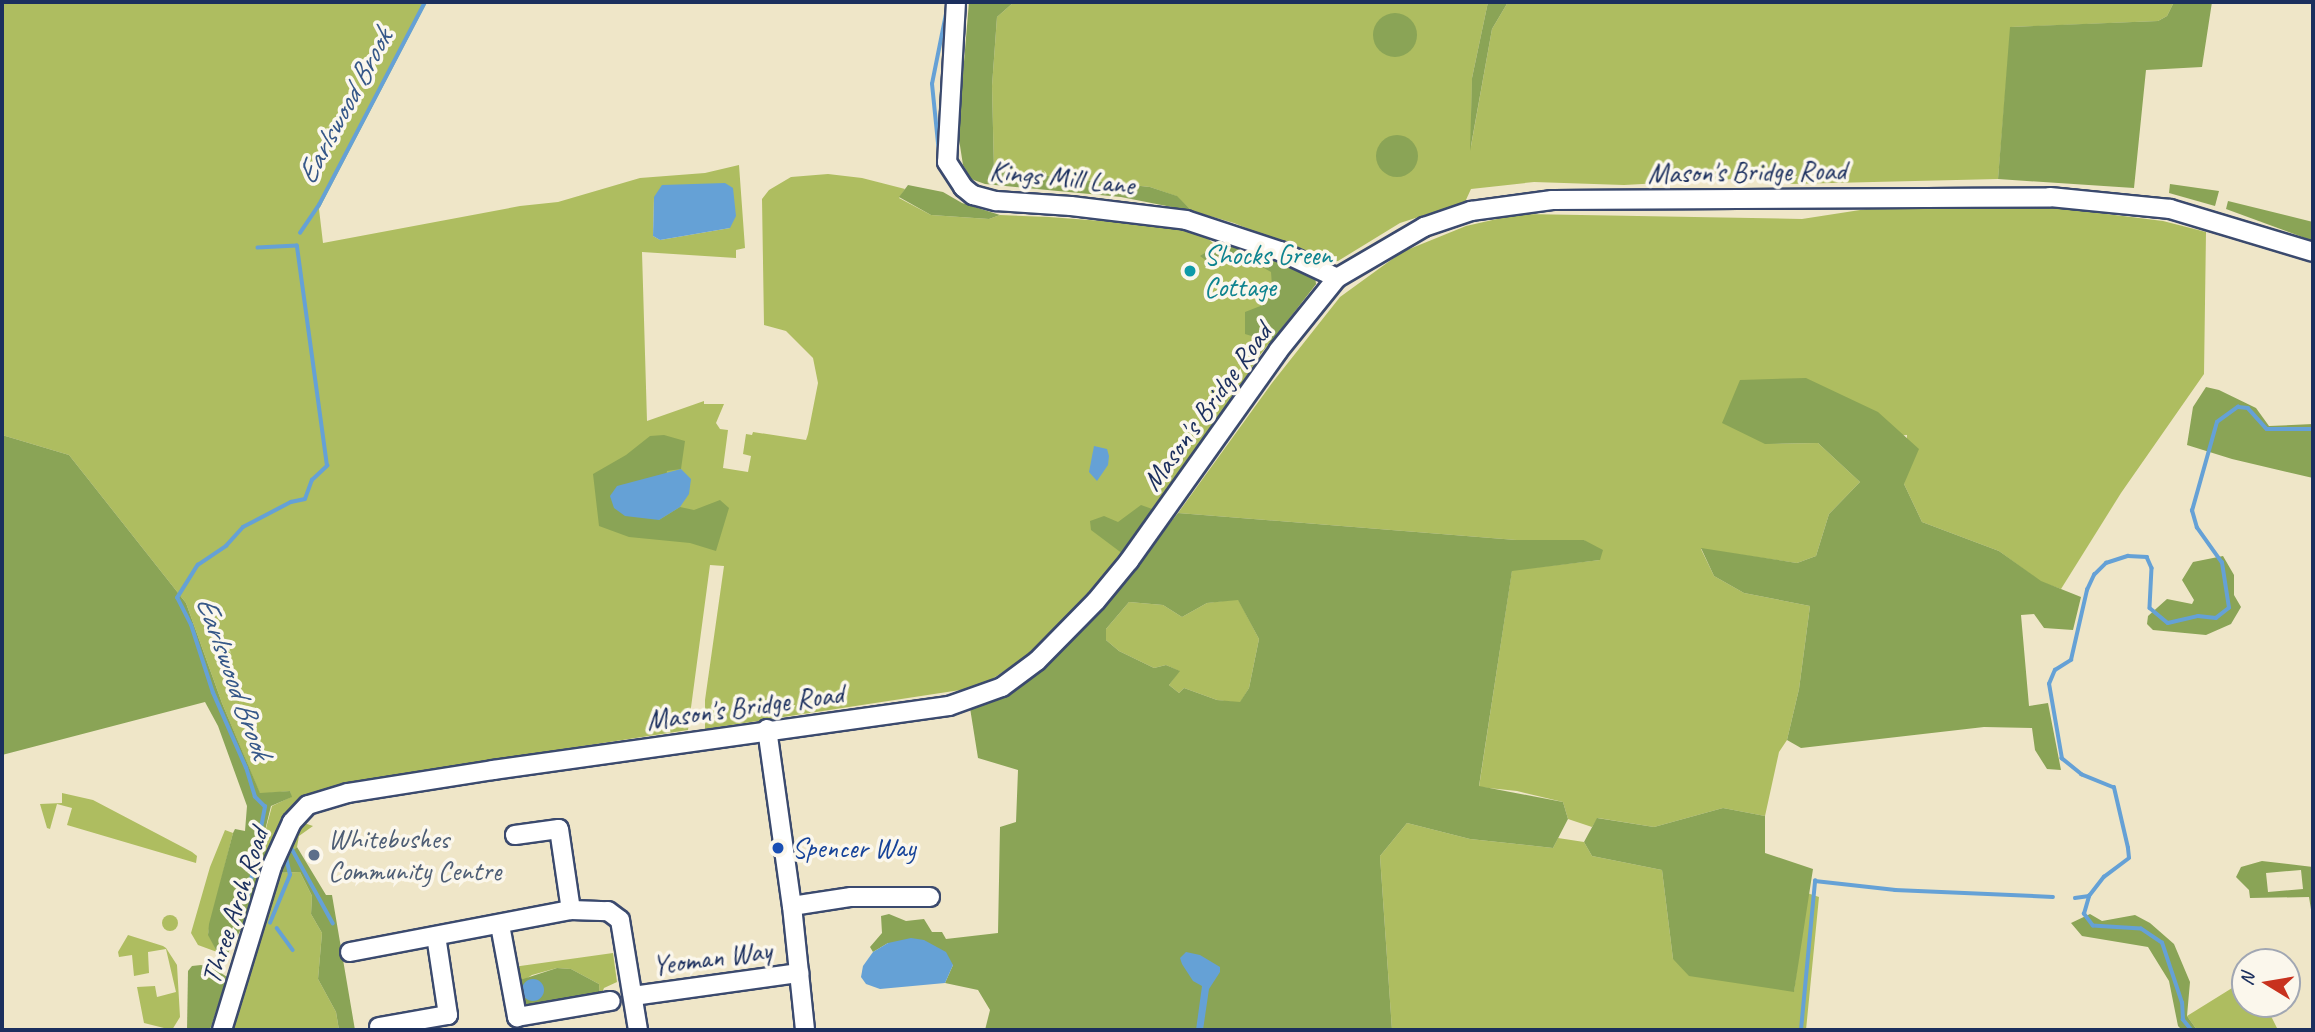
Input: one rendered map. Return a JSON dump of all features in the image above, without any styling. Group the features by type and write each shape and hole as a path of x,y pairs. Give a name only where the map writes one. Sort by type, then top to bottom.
{"street":[{"name":"Kings Mill Lane","path":"956,2 947,162 963,187 973,195 996,201 1071,206 1186,220 1268,247 1337,278"},
{"name":"Mason's Bridge Road","path":"309,805 348,793 967,701 1002,687 1037,661 1096,601 1129,561 1275,355 1337,278 1424,227 1471,211 1552,200 1955,195 2090,199 2184,212 2313,252"},
{"path":"767,729 792,906 805,1030"},
{"name":"Three Arch Road","path":"222,1030 272,866 292,822 309,805"},
{"path":"515,835 559,830 571,910"},
{"path":"792,906 851,897 930,897"},
{"path":"350,952 571,910 608,911 621,920 638,1030"},
{"path":"500,925 517,1017 611,1001"},
{"path":"379,1027 448,1015 436,936"},
{"name":"Yeoman Way","path":"633,996 799,973"}],"green space":[{"path":"2,2 427,2 319,209 323,243 520,206 558,202 640,178 705,173 739,165 745,248 736,250 736,258 642,252 647,421 704,401 704,404 724,404 716,423 720,429 728,430 723,468 748,472 751,456 743,454 746,434 752,435 753,432 806,440 808,434 818,383 813,358 786,331 764,325 762,199 769,190 791,177 828,174 862,178 905,189 899,198 931,215 989,219 1000,215 1049,217 1169,226 1204,235 1214,244 1224,241 1316,284 1260,355 1199,449 1123,554 1036,650 980,687 705,729 705,700 724,566 710,565 688,730 342,783 341,787 310,797 270,854 261,847 272,806 291,797 290,791 260,794 222,703 186,603 69,455 2,435","holes":["654,197 730,228 660,240 653,236"]},
{"path":"969,2 1014,2 997,17 992,86 994,170 1150,187 1177,196 1192,211 1121,197 985,184 971,179 963,165 958,133"},
{"path":"1014,2 1488,2 1472,78 1471,146 1492,29 1508,2 2174,2 2167,16 2158,21 2011,27 1998,179 1790,184 1789,176 1624,185 1534,182 1471,189 1465,202 1400,223 1338,261 1329,262 1234,223 1192,211 1176,196 1150,187 994,170 992,86 997,17"},
{"path":"1488,2 1508,2 1492,29 1470,151 1472,78"},
{"path":"2174,2 2212,2 2202,67 2146,70 2134,188 1998,179 2010,27 2158,21 2167,16"},
{"path":"1395,13 1410,20 1417,35 1410,50 1395,57 1380,50 1373,35 1380,20"},
{"path":"1397,135 1412,141 1418,156 1412,171 1397,177 1382,171 1376,156 1382,141"},
{"path":"2170,184 2219,191 2215,206 2169,193"},
{"path":"908,185 943,192 962,203 1000,215 989,219 931,215 899,197"},
{"path":"2228,201 2313,222 2313,241 2226,209"},
{"path":"2035,205 2163,221 2206,232 2204,374 2121,493 2061,589 2041,582 1999,551 1922,522 1904,484 1907,435 1765,444 1818,443 1860,482 1829,514 1816,556 1797,563 1701,549 1714,576 1744,593 1810,606 1799,689 1787,740 1779,752 1765,816 1723,808 1654,827 1598,818 1592,827 1568,819 1563,802 1517,791 1479,787 1512,570 1600,560 1584,540 1516,540 1178,513 1272,383 1340,297 1402,252 1466,226 1519,214 1802,219 1873,208"},
{"path":"1224,241 1315,276 1316,284 1271,342 1245,334 1245,312 1263,305 1272,286 1271,272 1248,259 1231,258 1215,267 1200,256"},
{"path":"1806,378 1878,412 1919,449 1904,484 1922,522 1999,551 2041,581 2081,597 2073,630 2044,628 2034,614 2021,615 2029,706 2048,703 2061,770 2047,769 2035,750 2032,728 1984,727 1801,748 1787,740 1799,689 1810,606 1744,593 1714,576 1701,548 1797,563 1816,556 1829,514 1860,482 1818,443 1765,444 1722,423 1740,380"},
{"path":"2206,387 2219,390 2256,408 2269,426 2313,424 2313,478 2232,459 2187,445 2193,407"},
{"path":"2,435 69,455 186,603 222,703 260,793 290,791 292,797 271,806 261,847 270,854 253,907 227,955 217,952 208,935 209,924 233,833 235,829 245,831 247,806 218,726 205,702 2,755"},
{"path":"664,435 685,441 681,469 667,471 659,520 680,507 694,510 720,500 729,508 716,551 690,543 629,537 599,526 593,474 626,455 650,436"},
{"path":"1141,505 1155,510 1123,554 1091,530 1090,521 1104,516 1118,522"},
{"path":"1178,513 1516,540 1584,540 1603,550 1600,560 1512,571 1479,786 1563,802 1568,819 1553,848 1470,839 1407,823 1380,856 1392,1030 985,1030 990,1010 978,990 945,983 953,965 888,943 873,952 870,947 882,933 881,916 889,914 906,921 924,919 932,932 942,932 946,939 998,933 1000,827 1016,822 1018,770 978,758 970,708 1010,692 1038,670 1116,591","holes":["1238,600 1259,639 1249,688 1240,702 1217,700 1184,688 1179,693 1169,685 1180,671 1166,665 1154,668 1119,651 1106,640 1106,629 1129,602 1163,605 1182,617 1207,603"]},
{"path":"2223,556 2234,575 2234,595 2241,607 2231,624 2206,635 2153,630 2147,624 2148,616 2167,599 2192,604 2194,600 2182,580 2193,562"},
{"path":"1238,599 1259,639 1249,688 1240,703 1217,700 1184,688 1179,693 1169,685 1179,671 1166,665 1154,668 1119,651 1106,640 1106,629 1129,602 1163,605 1182,617 1207,603"},
{"path":"62,793 93,800 192,852 197,856 196,863 67,825 72,808 57,804 50,829 47,828 40,804 62,803"},
{"path":"1723,808 1765,816 1765,853 1813,869 1794,992 1689,976 1673,959 1662,870 1592,856 1584,842 1597,818 1654,827"},
{"path":"301,822 313,826 299,836 297,847 282,859"},
{"path":"1407,823 1470,839 1553,848 1558,838 1584,842 1592,856 1662,870 1673,959 1794,991 1807,893 1819,897 1806,1030 1392,1030 1380,856"},
{"path":"225,830 233,833 208,933 217,952 198,945 191,933 210,867"},
{"path":"297,847 326,895 332,895 355,1030 339,1030 336,1012 318,979 322,933 311,914 312,896 300,872 276,873 282,859"},
{"path":"2262,861 2313,867 2313,922 2309,897 2250,898 2249,890 2236,877 2241,867","holes":["2301,870 2303,889 2268,892 2266,873"]},
{"path":"300,872 312,896 311,914 322,933 318,979 336,1012 339,1030 229,1030 276,873"},
{"path":"2090,914 2102,921 2135,915 2150,923 2174,944 2190,982 2187,1016 2197,1030 2182,1030 2178,1026 2169,981 2148,947 2082,936 2071,923"},
{"path":"167,915 173,915 178,923 176,929 167,931 162,926 162,920"},
{"path":"128,935 163,946 166,948 177,965 180,1017 172,1030 144,1023 137,987 155,986 157,997 176,992 166,949 148,952 149,973 134,976 132,955 119,957 118,952"},
{"path":"613,953 617,982 604,988 600,998 599,984 571,969 557,968 532,975 515,986 513,967"},
{"path":"201,965 215,969 227,977 210,1030 187,1030 188,971 192,966"},
{"path":"557,968 571,969 599,984 600,998 524,1010 515,986 520,980"},
{"path":"2231,989 2231,1018 2272,1018 2278,1030 2197,1030 2187,1016"}],"water":[{"path":"725,183 733,188 736,216 730,228 660,240 653,236 654,197 662,185"},
{"path":"1094,446 1107,449 1109,456 1108,465 1097,481 1089,472"},
{"path":"681,469 691,479 689,494 680,507 659,520 625,516 614,508 610,496 617,486"},
{"path":"911,938 924,940 946,952 953,965 945,983 880,989 866,984 861,977 863,966 873,952 888,943"},
{"path":"1186,952 1200,955 1220,967 1220,972 1209,989 1203,1030 1196,1030 1202,986 1193,981 1182,964 1180,958"},
{"path":"533,979 541,982 544,990 541,998 533,1001 525,998 522,990 525,982"}],"waterway":[{"name":"Earlswood Brook","path":"300,233 319,205 425,2"},
{"path":"939,153 932,84 947,9"},
{"name":"Earlswood Brook","path":"248,896 265,807 255,797 246,768 213,693 191,625 177,598 198,565 226,546 243,527 291,502 305,499 312,480 327,466 297,246 258,248"},
{"path":"2191,1030 2183,1020 2182,1003 2162,943 2141,929 2093,926 2084,914 2089,896 2104,877 2129,858 2128,848 2114,788 2082,775 2062,759 2049,684 2055,670 2071,660 2087,590 2094,575 2106,563 2128,556 2147,557 2152,568 2150,608 2168,623 2198,616 2216,618 2229,608 2222,563 2197,528 2192,511 2217,422 2238,407 2248,408 2267,429 2313,429"},
{"path":"270,923 290,875 286,858 291,847 333,923"},
{"path":"1801,1030 1815,881 1895,890 2053,897"},
{"path":"2075,898 2089,896"},
{"name":"Earlswood Brook","path":"277,928 293,950"}],"place":[{"name":"Shocks Green Cottage","path":"1190,271"},
{"name":"Spencer Way","path":"778,848"},
{"name":"Whitebushes Community Centre","path":"314,855"}]}
